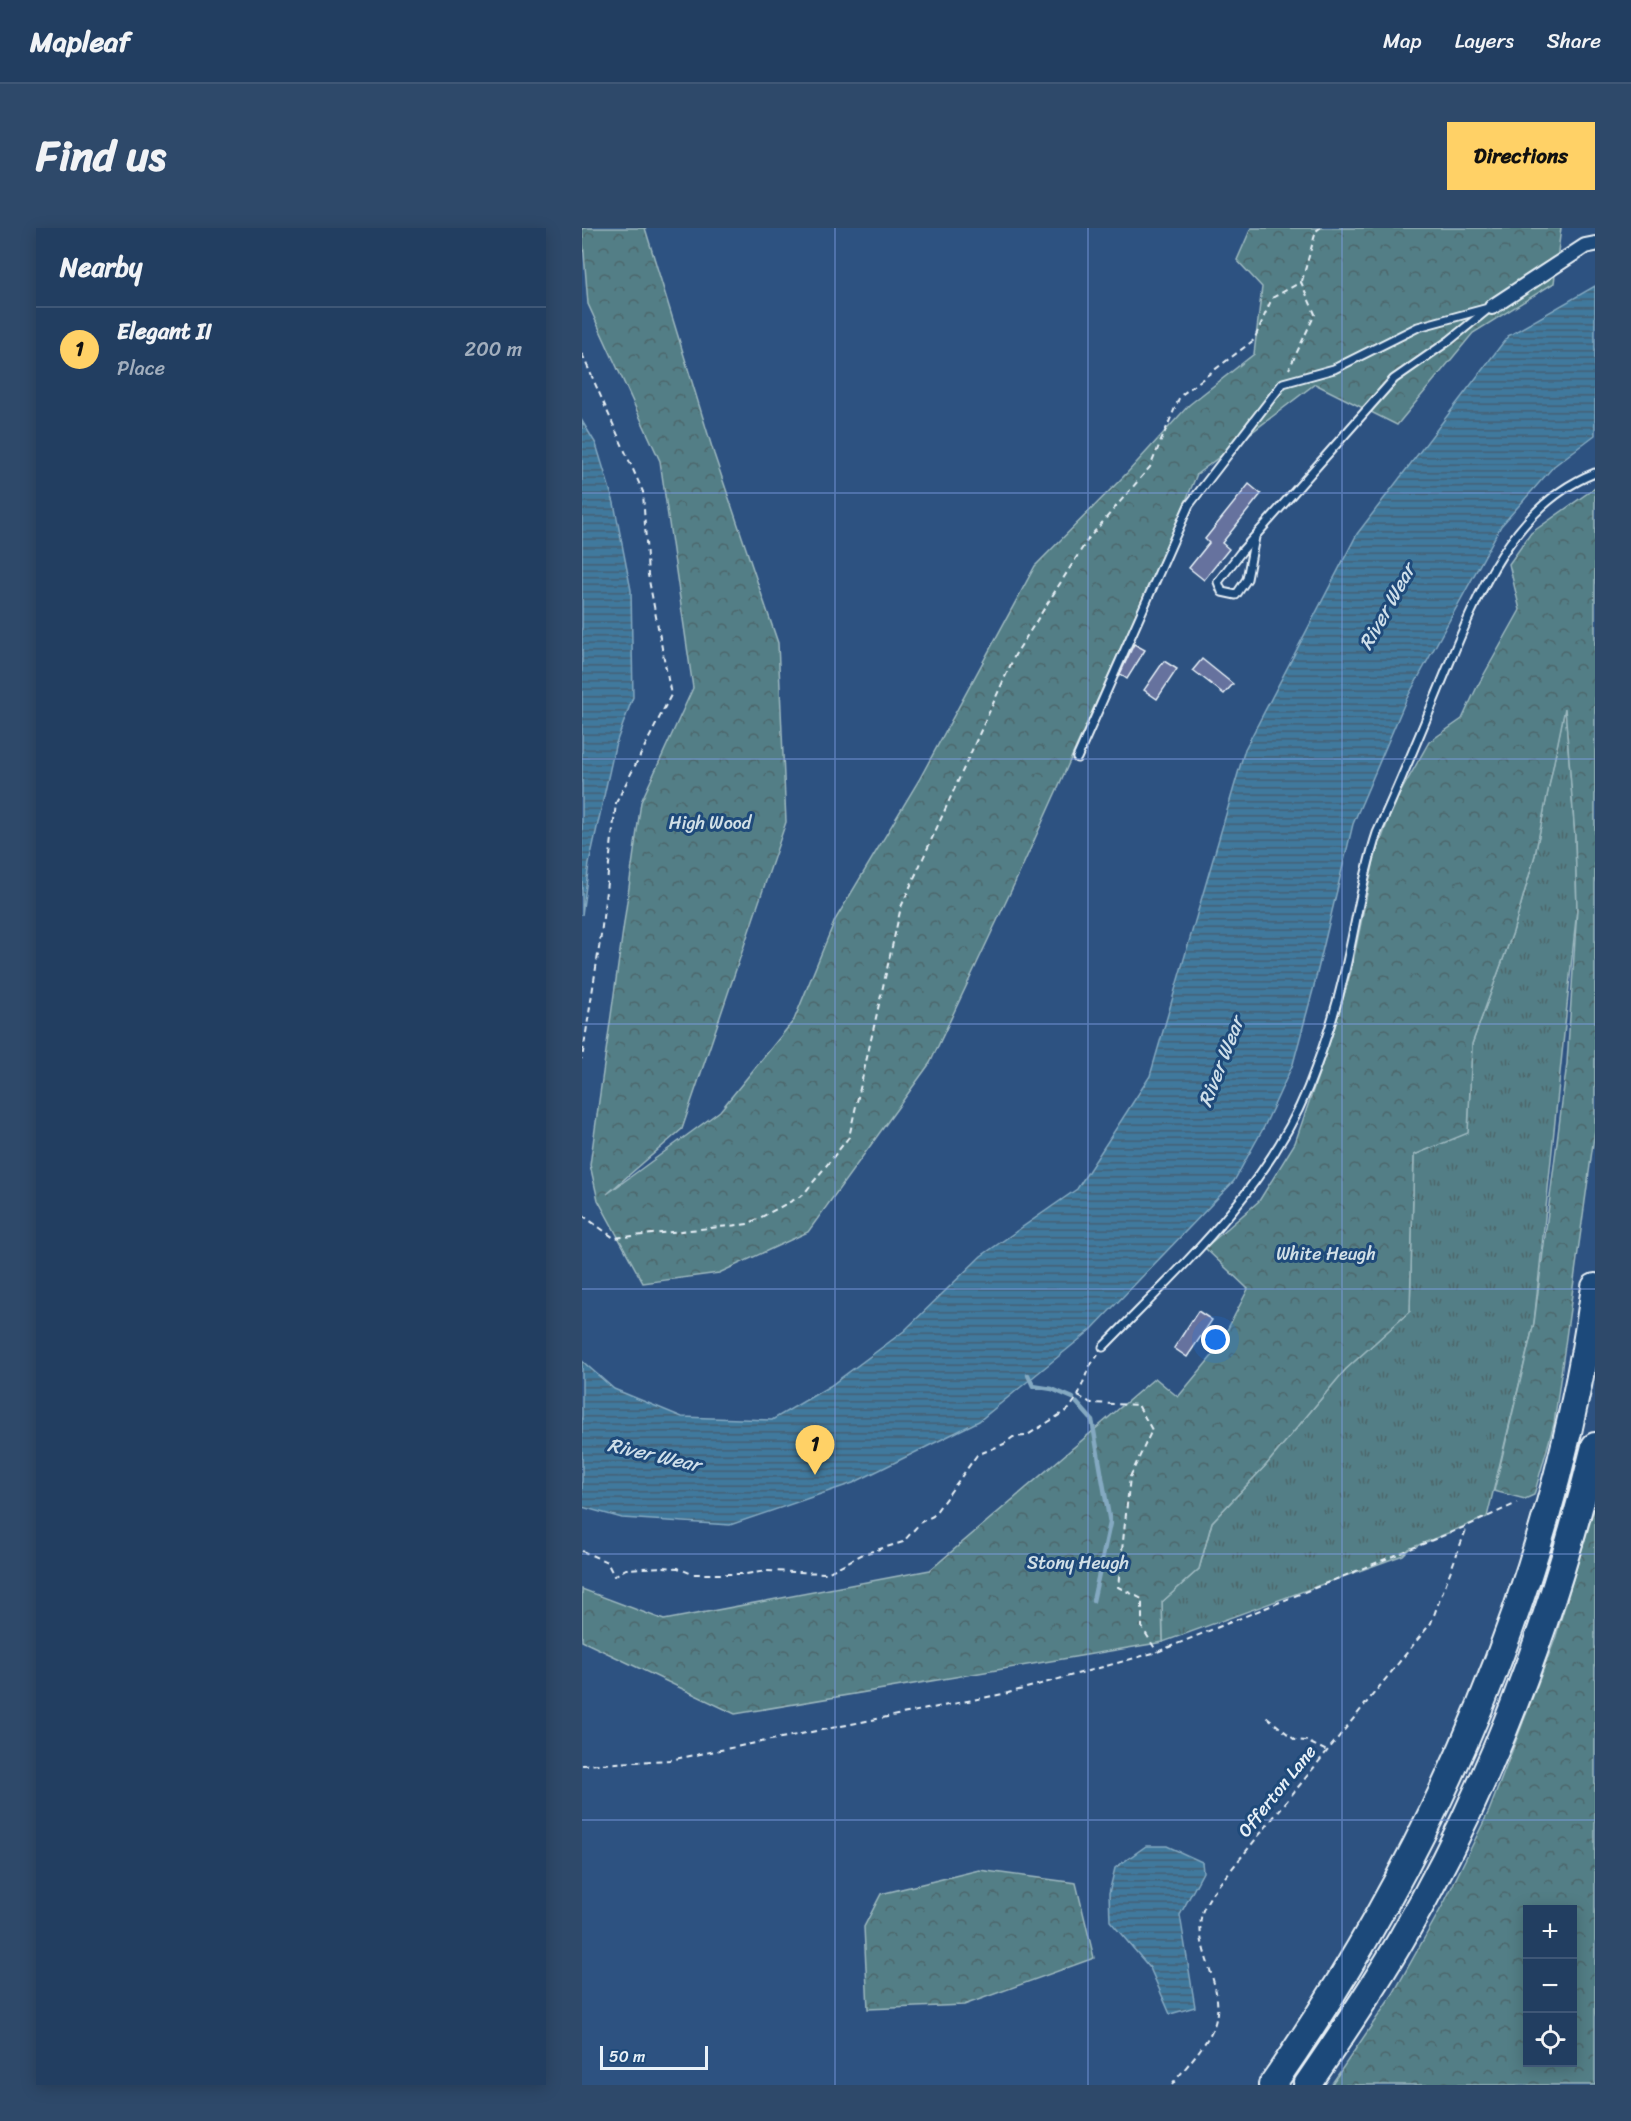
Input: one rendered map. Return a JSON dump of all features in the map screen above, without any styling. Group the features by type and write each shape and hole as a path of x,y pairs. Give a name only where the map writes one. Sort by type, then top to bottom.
{"highway":[{"path":"1272,2085 1333,1993 1376,1922 1414,1852 1481,1706 1532,1564 1560,1468 1595,1287"},
{"path":"1307,2085 1358,2010 1402,1938 1441,1866 1479,1786 1539,1639 1576,1520 1595,1446"}],"street":[{"path":"1492,306 1585,246 1595,244"}],"lane":[{"path":"1077,758 1189,505 1283,383 1334,369 1418,327 1492,306"},
{"path":"1255,537 1247,579 1236,594 1221,592 1218,582 1255,537 1394,379 1450,340 1492,306"},
{"path":"1103,1347 1220,1226 1261,1171 1295,1116 1308,1089 1337,1001 1367,863 1377,833 1471,610 1499,560 1514,538 1536,513 1571,483 1595,472"}],"path":[{"path":"1283,383 1315,314 1302,283 1316,231 1320,228"},
{"path":"582,1215 614,1238 748,1224 803,1195 849,1137 900,907 1015,655 1089,539 1150,467 1180,396 1254,340 1272,298 1302,283"},
{"path":"582,354 643,492 648,575 671,696 616,803 602,935 582,1059"},
{"path":"582,1551 607,1562 614,1576 626,1569 662,1567 678,1568 692,1574 746,1574 767,1571 827,1573 863,1554 903,1542 921,1522 933,1516 977,1455 1004,1444 1013,1437 1026,1436 1069,1409 1078,1396 1089,1367 1103,1347"},
{"path":"1078,1396 1091,1403 1138,1405 1152,1430 1130,1477 1118,1587 1142,1599 1142,1627 1157,1652"},
{"path":"582,1764 670,1760 857,1724 1008,1693 1157,1652 1467,1526 1517,1503"},
{"name":"Offerton Lane","path":"1173,2085 1210,2033 1216,2020 1215,1987 1200,1925 1203,1911 1213,1892 1431,1623 1467,1526"},
{"path":"1268,1717 1295,1740 1306,1741 1327,1751"}],"green space":[{"name":"High Wood","path":"582,228 645,228 714,454 778,643 786,822 682,1129 607,1194 720,1111 794,1020 835,920 919,780 1035,566 1127,473 1189,405 1254,354 1262,287 1237,260 1251,228 1561,228 1554,283 1473,333 1397,425 1315,384 1197,474 1019,874 930,1063 808,1232 719,1273 643,1283 598,1200 590,1165 641,802 693,688 660,461 588,304"},
{"name":"White Heugh","path":"1595,488 1595,1129 1554,1424 1534,1495 1525,1499 1494,1491 1534,1323 1567,1063 1577,909 1575,836 1565,708 1535,855 1513,932 1472,1044 1468,1133 1414,1155 1410,1311 1345,1370 1266,1465 1212,1522 1199,1569 1162,1602 1163,1642 735,1714 582,1641 582,1589 664,1620 930,1570 1155,1378 1178,1397 1217,1350 1248,1289 1205,1248 1259,1201 1295,1143 1335,1026 1351,971 1374,860 1394,804 1429,742 1462,719 1520,610 1509,564 1531,533"},
{"path":"1565,706 1575,836 1577,909 1534,1323 1487,1517 1409,1549 1403,1555 1163,1642 1162,1602 1199,1569 1212,1522 1266,1465 1345,1370 1410,1311 1414,1155 1468,1132 1472,1044 1513,932 1535,855"},
{"path":"1595,1506 1595,2085 1331,2085 1393,1994 1445,1901 1489,1811 1555,1639"},
{"path":"979,1870 1076,1883 1094,1958 964,2005 868,2009 864,1927 881,1894"}],"water":[{"name":"River Wear","path":"1595,286 1595,435 1554,466 1501,526 1406,700 1353,824 1293,1064 1264,1127 1234,1181 1091,1330 979,1421 853,1483 730,1525 622,1518 582,1507 582,1361 614,1389 682,1417 772,1420 830,1386 904,1331 981,1256 1077,1189 1150,1076 1245,749 1357,534 1508,336"},
{"path":"582,421 596,444 614,503 631,590 633,697 615,746 589,864 582,915"},
{"path":"1146,1846 1167,1846 1202,1862 1203,1872 1180,1915 1195,2007 1170,2014 1150,1968 1110,1921 1109,1893 1115,1868"}],"building":[{"path":"1249,484 1261,494 1222,543 1229,549 1204,580 1189,568 1209,543 1205,539"},
{"path":"1134,644 1145,650 1127,679 1120,674"},
{"path":"1202,659 1233,684 1224,694 1193,670"},
{"path":"1164,661 1177,669 1157,699 1144,690"},
{"path":"1198,1311 1212,1320 1187,1357 1174,1348"}],"waterway":[{"path":"1028,1375 1033,1386 1052,1389 1073,1398"},
{"path":"1077,1403 1092,1420 1110,1523 1093,1601"}],"place":[{"name":"Elegant II","path":"815,1475"}],"park label":[{"name":"Stony Heugh","path":"1078,1563"}]}
